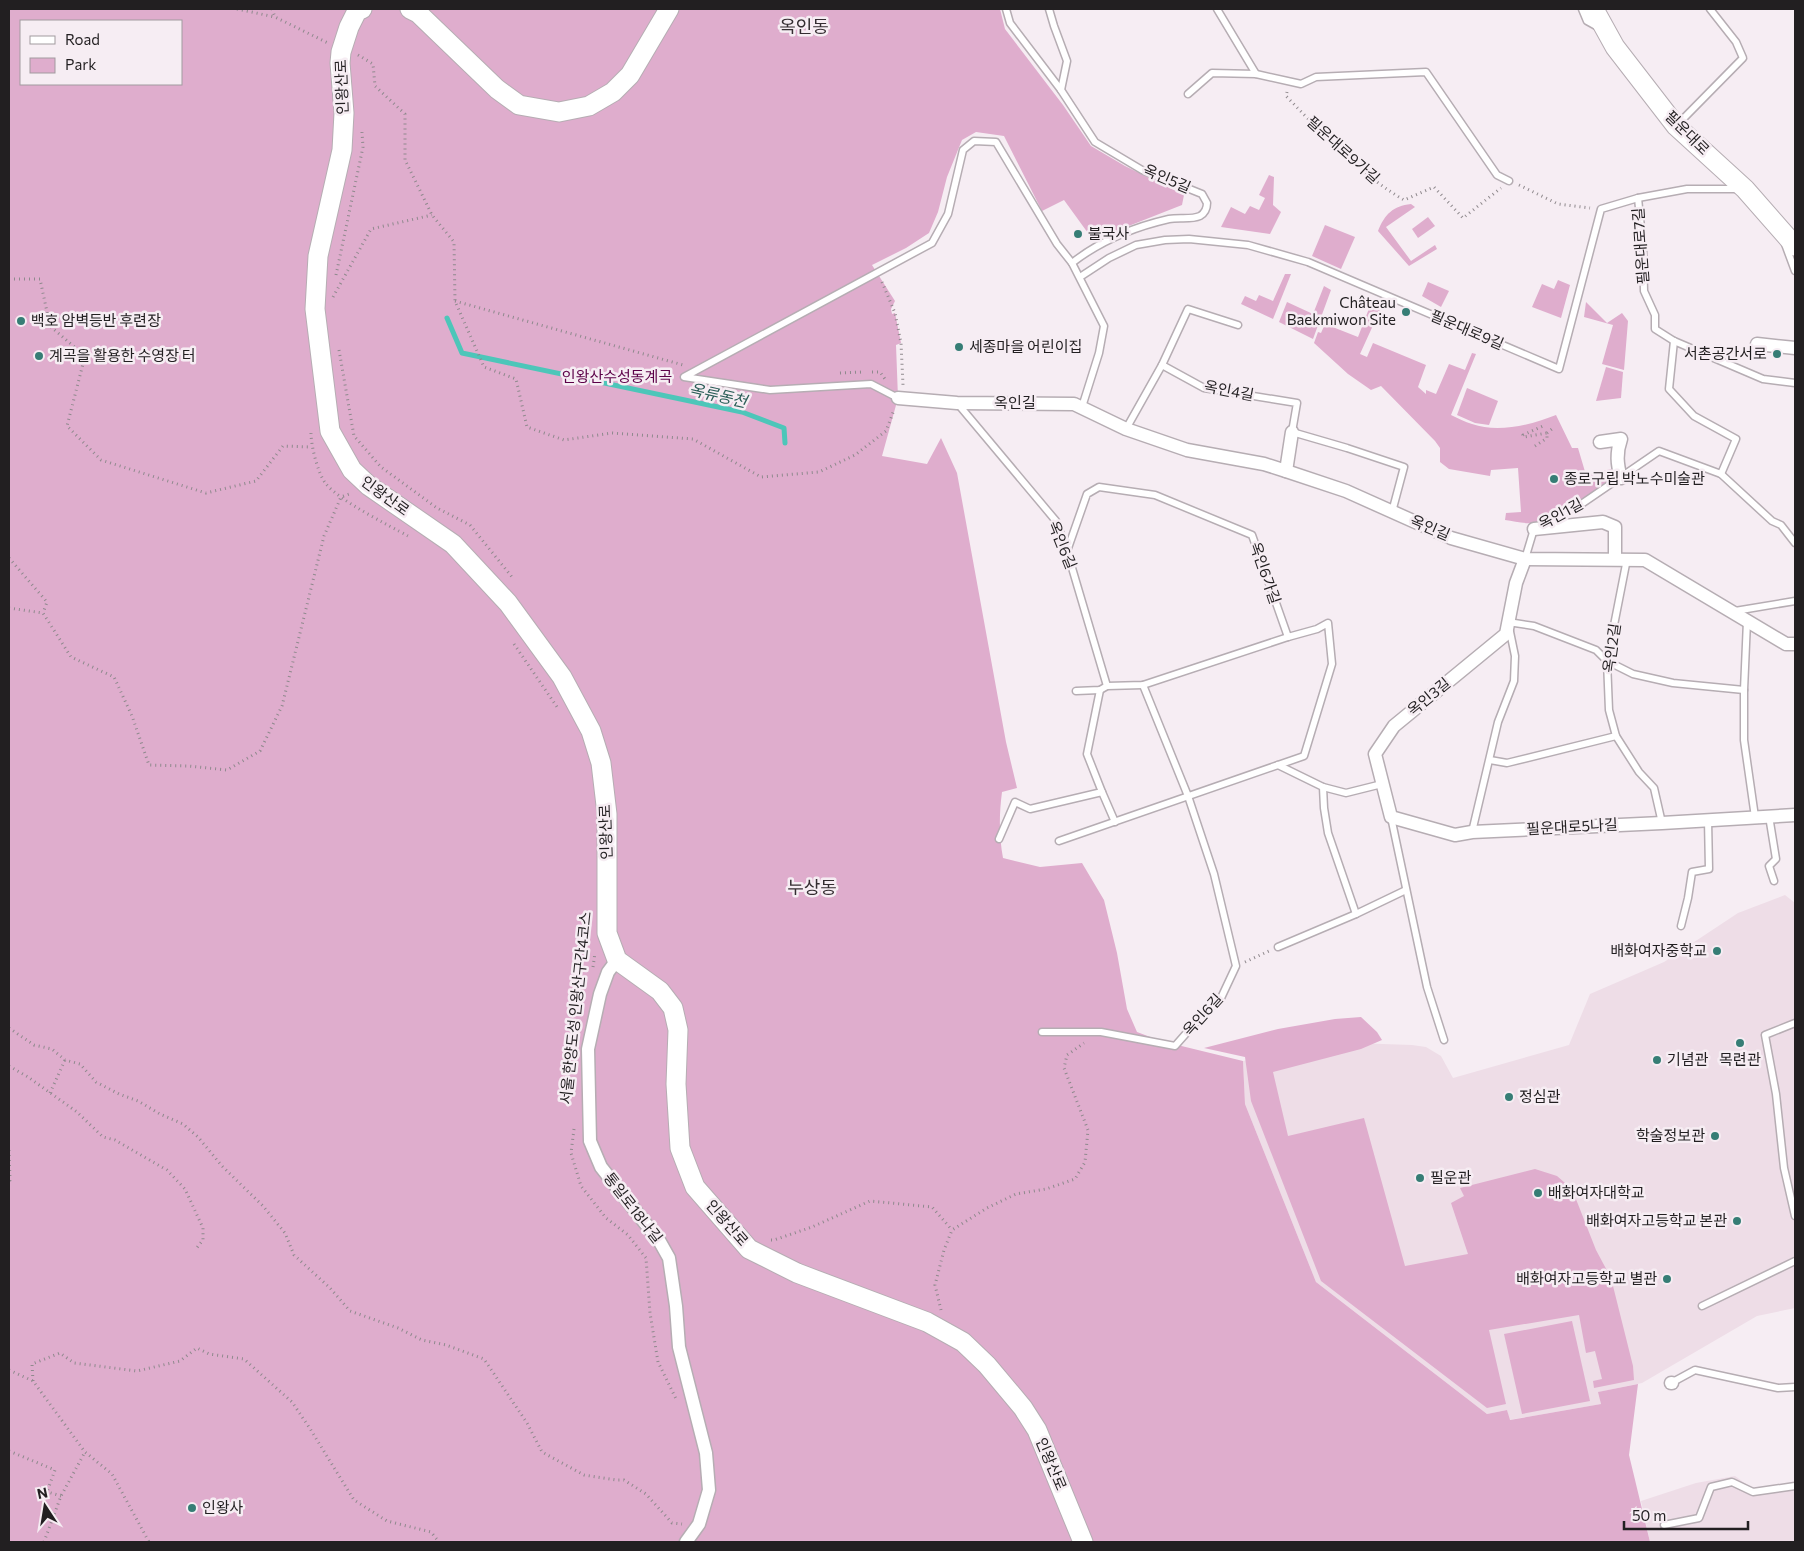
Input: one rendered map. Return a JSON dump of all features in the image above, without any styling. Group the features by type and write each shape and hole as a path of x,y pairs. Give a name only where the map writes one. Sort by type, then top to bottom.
{"street":[{"name":"인왕산로","path":"362,9 357,11 349,27 341,52 340,63 344,113 342,150 318,256 315,309 330,431 352,470 369,486 453,544 508,603 562,677 591,731 601,763 607,814 607,933 617,960 660,991 673,1008 678,1030 676,1084 680,1148 695,1187 749,1249 797,1273 927,1322 963,1342 987,1365 1017,1401 1037,1430 1083,1542"},
{"path":"410,9 418,13 498,89 519,106 559,112 589,106 613,92 630,75 669,9"},
{"name":"필운대로","path":"1594,9 1615,47 1676,126 1745,189 1795,246"},
{"path":"1757,344 1795,348"},
{"name":"옥인길","path":"901,398 957,403 1074,404 1126,429 1187,450 1264,464 1286,471 1346,491 1451,538 1525,559 1645,560 1786,644 1795,644"},
{"name":"옥인4길","path":"1286,471 1292,432"},
{"path":"1600,442 1621,439 1616,463 1621,478"},
{"path":"1534,529 1603,522 1616,527 1621,559"},
{"name":"옥인3길","path":"1391,817 1375,754 1394,726 1506,634 1516,583 1525,559"},
{"name":"필운대로5나길","path":"1391,817 1455,835 1472,832 1795,815"},
{"name":"통일로18나길","path":"617,960 608,972 600,994 588,1049 590,1141 601,1167 660,1242 669,1258 676,1306 679,1347 706,1453 710,1490 699,1524 687,1540"}],"lane":[{"name":"옥인5길","path":"1006,9 1010,23 1061,90 1095,142 1142,170 1202,194 1207,204 1206,211 1200,216 1175,217 1146,225 1088,250 1072,263"},
{"path":"1049,9 1067,61 1061,90"},
{"path":"1217,9 1256,74"},
{"path":"1582,9 1587,20 1606,32"},
{"path":"1676,126 1743,58 1736,42 1710,9"},
{"path":"1188,94 1212,73 1256,74 1301,84 1316,76 1426,72 1496,175 1509,181"},
{"path":"901,398 871,384 770,390 684,377 932,243 948,214 963,150 974,141 996,142 1057,244 1080,276 1104,326 1099,353 1082,407"},
{"path":"1601,209 1638,198 1686,189 1745,189"},
{"name":"필운대로7길","path":"1638,198 1643,248 1644,291 1655,315 1655,329 1674,341 1763,379 1795,383"},
{"name":"필운대로9길","path":"1080,276 1109,258 1136,245 1189,239 1248,245 1308,262 1559,370 1601,209"},
{"path":"1779,227 1795,271"},
{"path":"1126,429 1162,365 1188,308 1238,325"},
{"path":"1674,341 1669,389 1694,416 1736,439 1720,474"},
{"name":"옥인4길","path":"1162,365 1204,388 1297,403 1292,432"},
{"name":"옥인6길","path":"957,403 1056,522 1067,551 1107,686"},
{"path":"1292,432 1347,448 1404,468 1392,512"},
{"name":"옥인1길","path":"1525,559 1534,529 1580,505 1659,451 1720,474 1772,521 1781,525 1795,543"},
{"name":"옥인6가길","path":"1067,551 1087,494 1099,487 1155,494 1252,535 1288,637"},
{"name":"옥인2길","path":"1621,559 1607,661 1609,710 1616,736 1639,772 1654,788 1662,823"},
{"path":"1731,612 1795,600"},
{"path":"1747,621 1744,740 1755,817"},
{"path":"1508,622 1534,626 1587,646 1596,650 1607,661 1633,674 1673,683 1744,690"},
{"name":"옥인3길","path":"1472,832 1498,722 1514,681 1515,656 1508,622"},
{"path":"1059,841 1304,756 1332,664 1328,623 1317,629 1143,685 1107,686 1100,690 1076,691"},
{"path":"1143,685 1188,796 1214,874 1236,966"},
{"path":"1100,690 1087,754 1115,822"},
{"path":"1490,760 1507,763 1616,736"},
{"path":"1278,765 1323,787 1346,793 1382,784"},
{"path":"1323,787 1328,833 1356,914"},
{"path":"1000,839 1015,802 1030,809 1102,792"},
{"path":"1769,816 1776,858 1769,866 1774,881"},
{"name":"옥인3길","path":"1391,817 1427,988 1444,1040"},
{"path":"1681,926 1692,872 1709,869 1708,820"},
{"path":"1278,947 1356,914 1406,890"},
{"name":"옥인6길","path":"1042,1032 1101,1032 1175,1046 1221,998 1236,966"},
{"path":"1795,1023 1765,1035 1776,1094 1784,1168 1795,1216"},
{"path":"1702,1306 1795,1261"},
{"path":"1672,1383 1695,1370 1778,1388 1795,1387"},
{"path":"1664,1525 1699,1518 1711,1488 1732,1482 1753,1492 1795,1486"}],"path":[{"path":"237,9 275,17 330,47 333,36"},
{"path":"272,9 275,17"},
{"path":"356,63 356,53 373,64 376,86 406,114 405,160 432,215 454,242 455,301 484,367 516,379 528,427 564,440 612,433 693,439 761,477 819,472 855,456 886,431 901,398 901,343 895,313 879,272"},
{"name":"필운대로9가길","path":"1288,82 1286,96 1350,160 1389,191 1404,200 1434,187 1463,218 1509,181"},
{"path":"362,128 363,147 331,302 371,229 432,215"},
{"path":"1509,181 1558,204 1601,209"},
{"path":"9,280 40,279 50,326 85,356 67,426 101,460 206,493 256,481 284,446 311,447"},
{"path":"455,301 692,368"},
{"path":"339,349 354,436 381,467 437,508 470,525 512,577"},
{"path":"832,374 852,371 880,372 901,398"},
{"path":"1543,426 1524,435 1524,437 1547,433 1552,429"},
{"path":"311,428 311,447 326,483 341,497 411,537"},
{"path":"1535,446 1548,438 1547,433"},
{"path":"9,558 46,602 43,613 71,657 114,677 132,716 149,765 228,770 260,751 282,706 324,536 341,497"},
{"path":"9,608 43,613"},
{"path":"509,637 560,715"},
{"name":"서울 한양도성 인왕산구간4코스","path":"593,973 595,944"},
{"path":"1236,966 1278,947"},
{"path":"9,1028 34,1045 52,1049 65,1060 80,1064 96,1082 183,1124 198,1137 222,1166 263,1206 285,1232 294,1255 330,1288 350,1311 398,1328 422,1340 446,1345 484,1359 527,1423 542,1452 584,1475 624,1480 646,1494 672,1523 684,1524 679,1529 687,1540"},
{"path":"942,1312 935,1285 944,1250 952,1230 987,1208 1016,1194 1046,1189 1075,1179 1085,1162 1088,1130 1064,1068 1067,1056 1101,1032"},
{"path":"51,1094 65,1060"},
{"path":"9,1066 77,1112 103,1137 115,1140 167,1170 185,1189 203,1228 203,1240 195,1250"},
{"name":"서울 한양도성 인왕산구간4코스","path":"575,1125 571,1153 581,1186 606,1218 628,1235 646,1258 650,1313 658,1362 679,1406"},
{"path":"9,1150 9,1180"},
{"path":"765,1239 774,1240 812,1228 870,1201 932,1207 952,1230"},
{"path":"33,1381 32,1364 60,1353 74,1363 137,1370 180,1361 197,1348 209,1354 244,1359 292,1402 354,1500 387,1521 431,1532 439,1542"},
{"path":"9,1370 33,1381 85,1452 112,1474 149,1542"},
{"path":"9,1451 55,1470 47,1492"},
{"path":"44,1542 61,1496 85,1452"},
{"path":"41,1490 61,1496"}],"shaded area":[{"name":"배화여자대학교","path":"1785,895 1795,903 1795,1308 1757,1316 1642,1383 1599,1392 1601,1404 1509,1420 1507,1410 1487,1414 1316,1282 1245,1104 1243,1061 1325,1042 1412,1045 1426,1047 1441,1056 1453,1078 1569,1045 1590,994 1664,962 1738,913"},
{"path":"1735,1476 1757,1492 1795,1488 1795,1542 1650,1542 1641,1501 1696,1483"}],"green space":[{"name":"인왕산수성동계곡","path":"9,9 1000,9 1005,29 1063,105 1091,146 1125,166 1184,195 1182,205 1093,240 1064,200 1042,211 1004,136 976,132 962,140 947,177 938,212 929,233 906,248 872,265 895,301 891,309 892,314 895,313 901,343 896,345 898,398 882,456 927,464 941,438 957,473 1006,742 1017,788 1002,792 1000,825 1003,858 1040,867 1082,863 1104,900 1117,953 1127,1009 1137,1032 1161,1041 1243,1061 1245,1104 1316,1282 1487,1414 1507,1410 1510,1420 1601,1404 1598,1392 1638,1384 1629,1455 1650,1542 9,1542"},
{"path":"1269,175 1274,177 1273,205 1281,212 1270,234 1221,227 1231,207 1245,214 1250,206 1259,210 1265,198 1259,195"},
{"path":"1411,204 1415,207 1386,227 1411,261 1435,245 1437,249 1409,266 1378,231 1390,212"},
{"path":"1428,217 1435,226 1418,238 1412,229"},
{"path":"1325,225 1355,237 1341,269 1312,256"},
{"path":"1285,274 1291,274 1273,319 1241,304 1245,296 1256,301 1259,295 1273,301"},
{"path":"1558,280 1570,285 1561,318 1532,307 1542,284 1554,289"},
{"path":"1428,282 1449,291 1441,307 1422,296"},
{"path":"1324,286 1331,290 1313,339 1279,322 1287,302 1313,314"},
{"path":"1586,302 1607,323 1622,313 1628,321 1624,370 1602,364 1613,325 1584,317"},
{"path":"1370,306 1380,310 1360,354 1367,357 1373,343 1426,365 1418,387 1426,394 1426,390 1436,394 1449,364 1465,370 1472,353 1476,354 1451,415 1482,427 1503,428 1525,425 1556,415 1572,448 1578,448 1586,475 1615,468 1618,477 1552,517 1532,523 1505,520 1506,513 1521,512 1518,468 1491,470 1490,476 1449,469 1440,462 1440,448 1435,441 1381,386 1371,390 1348,374 1314,343 1318,332 1321,333 1325,324 1358,337"},
{"path":"1606,367 1623,372 1621,398 1596,401"},
{"path":"1467,388 1498,401 1489,425 1475,423 1457,415"},
{"path":"1361,1017 1377,1032 1382,1040 1361,1049 1273,1072 1288,1136 1364,1118 1405,1266 1468,1254 1451,1203 1464,1196 1460,1188 1535,1169 1557,1176 1572,1189 1596,1250 1611,1278 1633,1366 1634,1380 1594,1388 1593,1381 1602,1379 1595,1351 1586,1353 1579,1315 1489,1330 1506,1404 1487,1408 1321,1281 1251,1101 1245,1057 1204,1048 1278,1029 1335,1019"},
{"path":"1572,1321 1590,1401 1522,1414 1504,1334"}],"waterway":[{"name":"옥류동천","path":"447,318 462,353 742,412 784,428 785,443"}],"place":[{"name":"불국사","path":"1078,234"},
{"name":"Château Baekmiwon Site","path":"1406,312"},
{"name":"백호 암벽등반 후련장","path":"21,321"},
{"name":"세종마을 어린이집","path":"959,347"},
{"name":"서촌공간서로","path":"1777,354"},
{"name":"계곡을 활용한 수영장 터","path":"39,356"},
{"name":"종로구립 박노수미술관","path":"1554,479"},
{"name":"배화여자중학교","path":"1717,951"},
{"name":"목련관","path":"1740,1043"},
{"name":"기념관","path":"1657,1060"},
{"name":"정심관","path":"1509,1097"},
{"name":"학술정보관","path":"1715,1136"},
{"name":"필운관","path":"1420,1178"},
{"name":"배화여자대학교","path":"1538,1193"},
{"name":"배화여자고등학교 본관","path":"1737,1221"},
{"name":"배화여자고등학교 별관","path":"1667,1279"},
{"name":"인왕사","path":"192,1508"}],"district":[{"name":"옥인동","path":"804,27"},
{"name":"누상동","path":"812,888"}]}
